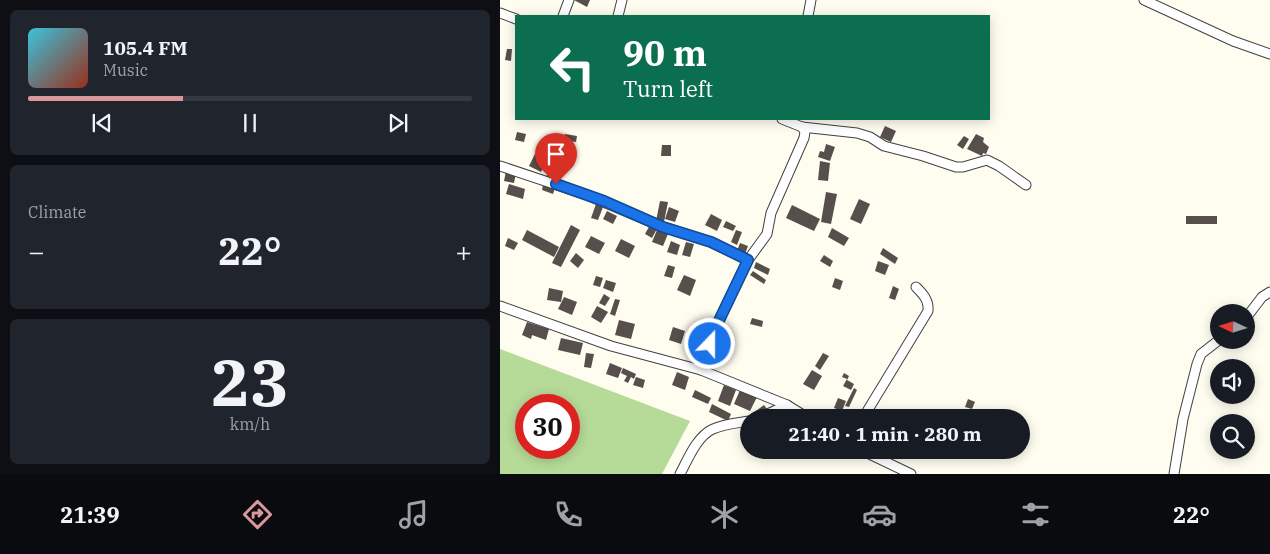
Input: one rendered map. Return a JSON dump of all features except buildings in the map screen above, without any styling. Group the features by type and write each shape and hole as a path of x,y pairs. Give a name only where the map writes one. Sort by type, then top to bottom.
{"street":[{"path":"563,15 569,0"},
{"path":"618,15 622,0"},
{"path":"808,15 811,0"},
{"path":"1144,0 1233,41 1270,54"},
{"path":"500,13 515,19"},
{"path":"784,120 802,127 857,133 870,137 884,146 956,167 964,167 987,160 999,166 1026,186"},
{"path":"701,370 714,331 748,260 767,234 771,214 804,138 805,132 802,127"},
{"path":"500,166 584,194 663,227 711,242 748,260"},
{"path":"868,409 928,311 929,304 926,297 916,287"},
{"path":"1255,306 1262,297 1270,292"},
{"path":"500,306 611,346 701,370 793,409"},
{"path":"1174,474 1183,419 1197,364 1202,354 1210,348"},
{"path":"778,409 787,405"},
{"path":"680,474 699,441 706,433 713,428 740,423"},
{"path":"880,459 911,474"}],"green space":[{"path":"500,349 690,421 662,474 500,474"}],"route":[{"path":"556,184 604,201 663,227 711,242 748,260 714,331 710,344"}]}
